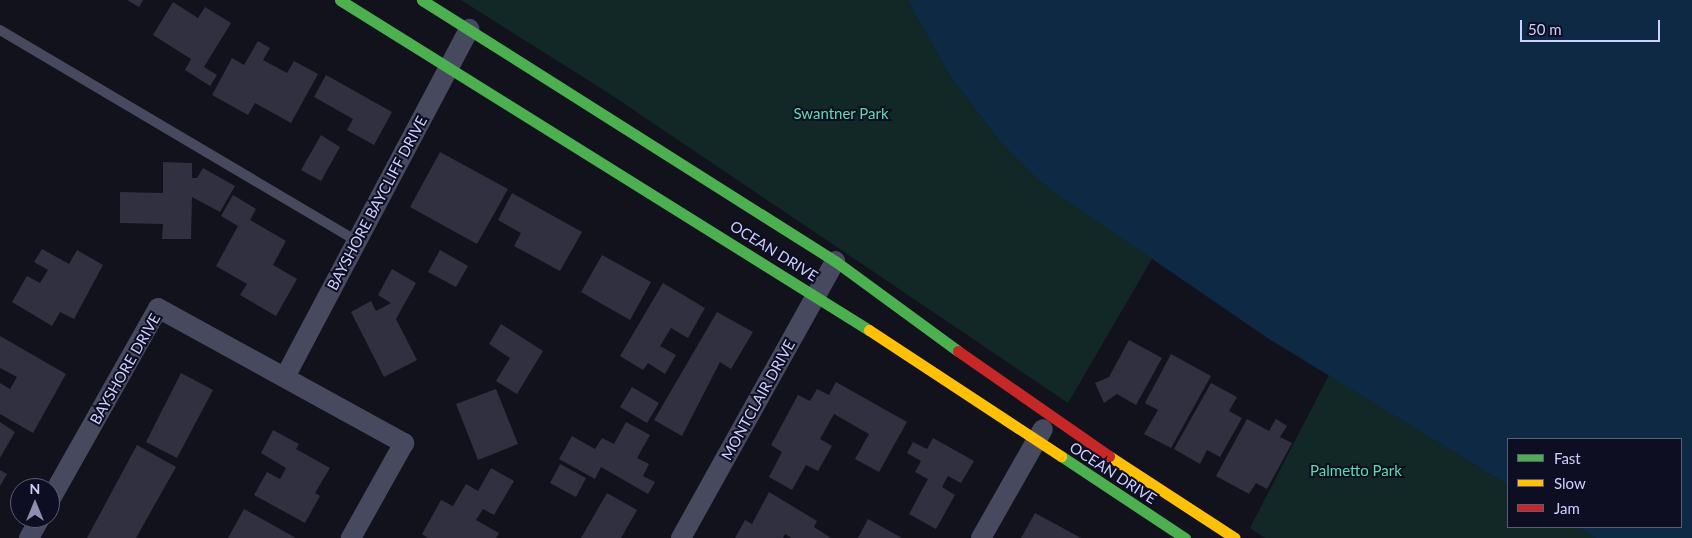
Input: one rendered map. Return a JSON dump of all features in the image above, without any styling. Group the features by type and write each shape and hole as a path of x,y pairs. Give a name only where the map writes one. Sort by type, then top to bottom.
{"main road":[{"name":"OCEAN DRIVE","path":"340,0 660,192 1185,538"},
{"name":"OCEAN DRIVE","path":"422,0 679,160 835,261 1049,417 1235,538"},
{"path":"671,175 679,160"},
{"path":"1194,538 1206,519"}],"street":[{"name":"BAYSHORE BAYCLIFF DRIVE","path":"285,377 470,29"},
{"name":"MONTCLAIR DRIVE","path":"681,538 835,261"},
{"name":"BAYSHORE DRIVE","path":"60,482 158,308 285,377"},
{"path":"285,377 404,443 351,538"},
{"path":"981,538 1049,417"}],"lane":[{"path":"0,30 357,241"}],"green space":[{"name":"Swantner Park","path":"461,0 907,0 950,76 1001,143 1040,182 1153,257 1068,403 610,94"},
{"name":"Palmetto Park","path":"1329,375 1507,484 1507,528 1579,528 1596,538 1265,538 1250,528"}],"water":[{"path":"907,0 1692,0 1692,538 1596,538 1579,528 1682,528 1682,438 1507,438 1507,484 1269,339 1040,182 1001,143 950,76"}],"building":[{"path":"127,0 143,0 139,7"},
{"path":"173,2 198,18 205,7 231,23 204,67 217,75 210,86 185,70 191,59 153,35"},
{"path":"258,41 270,48 263,60 287,73 294,61 318,74 291,123 255,103 248,115 212,95 232,58 244,65"},
{"path":"326,75 392,112 374,145 347,130 353,119 314,97"},
{"path":"321,135 340,147 321,181 301,170"},
{"path":"440,152 508,189 477,244 410,207"},
{"path":"163,162 192,163 192,178 197,178 203,168 235,186 220,212 192,197 191,239 162,239 163,224 120,223 120,192 163,193"},
{"path":"512,193 582,232 560,271 514,246 521,233 498,220"},
{"path":"233,195 256,209 250,220 286,241 273,265 297,279 276,316 240,295 247,284 216,266 238,226 221,216"},
{"path":"42,249 69,264 77,250 103,265 74,319 60,312 52,326 12,302 27,276 40,283 48,270 34,262"},
{"path":"440,250 468,266 456,287 428,272"},
{"path":"602,255 651,282 630,320 581,292"},
{"path":"392,269 416,283 396,319 417,360 384,377 351,312 371,301 376,311 391,303 378,295"},
{"path":"663,283 705,308 688,338 671,328 660,346 676,355 665,374 648,363 643,370 620,356"},
{"path":"717,312 753,332 731,369 720,362 682,436 654,420"},
{"path":"501,324 543,351 517,394 496,381 510,358 489,344"},
{"path":"0,336 66,374 33,433 0,414 0,383 10,389 17,377 0,368"},
{"path":"1129,340 1162,358 1136,405 1117,394 1104,403 1095,383 1109,377"},
{"path":"1171,354 1211,376 1171,448 1144,434 1158,410 1145,403"},
{"path":"181,373 213,390 177,458 146,442"},
{"path":"836,382 907,422 879,472 855,459 869,434 834,414 820,439 832,446 818,471 806,465 792,490 769,477 782,452 771,445 798,395 810,401 817,389 829,395"},
{"path":"1211,383 1237,397 1229,411 1242,418 1220,457 1207,450 1200,464 1174,449"},
{"path":"632,387 659,403 647,423 620,407"},
{"path":"496,389 518,444 478,460 456,404"},
{"path":"1247,419 1269,431 1276,419 1287,426 1280,437 1292,443 1267,489 1256,483 1249,494 1216,476"},
{"path":"0,422 15,432 0,458"},
{"path":"626,422 650,435 637,458 649,464 643,476 655,482 648,494 601,467 595,479 559,459 572,436 595,449 602,438 614,444"},
{"path":"273,430 299,444 296,449 330,468 315,493 320,496 305,523 254,495 267,472 280,479 286,468 261,453"},
{"path":"933,438 974,461 961,483 948,476 942,487 955,495 936,529 909,514 928,479 915,472 921,461 907,453 913,442 927,449"},
{"path":"137,445 176,467 136,538 87,538"},
{"path":"560,464 586,478 576,497 550,483"},
{"path":"491,468 514,481 494,515 483,509 476,520 499,533 496,538 428,538 422,534 441,500 453,506 466,484 478,491"},
{"path":"0,470 7,474 0,486"},
{"path":"769,492 817,521 814,527 831,538 792,538 785,534 783,538 735,538 745,520 752,524"},
{"path":"607,493 637,510 621,538 581,538"},
{"path":"244,509 296,538 228,538"},
{"path":"1035,513 1081,538 1021,538"},
{"path":"868,519 902,538 858,538"}],"traffic: fast":[{"path":"340,0 869,330"},
{"path":"422,0 835,261 958,351"},
{"path":"1061,456 1185,538"}],"traffic: slow":[{"path":"869,330 1061,456"},
{"path":"1109,456 1235,538"}],"traffic: jam":[{"path":"958,351 1109,456"}]}
